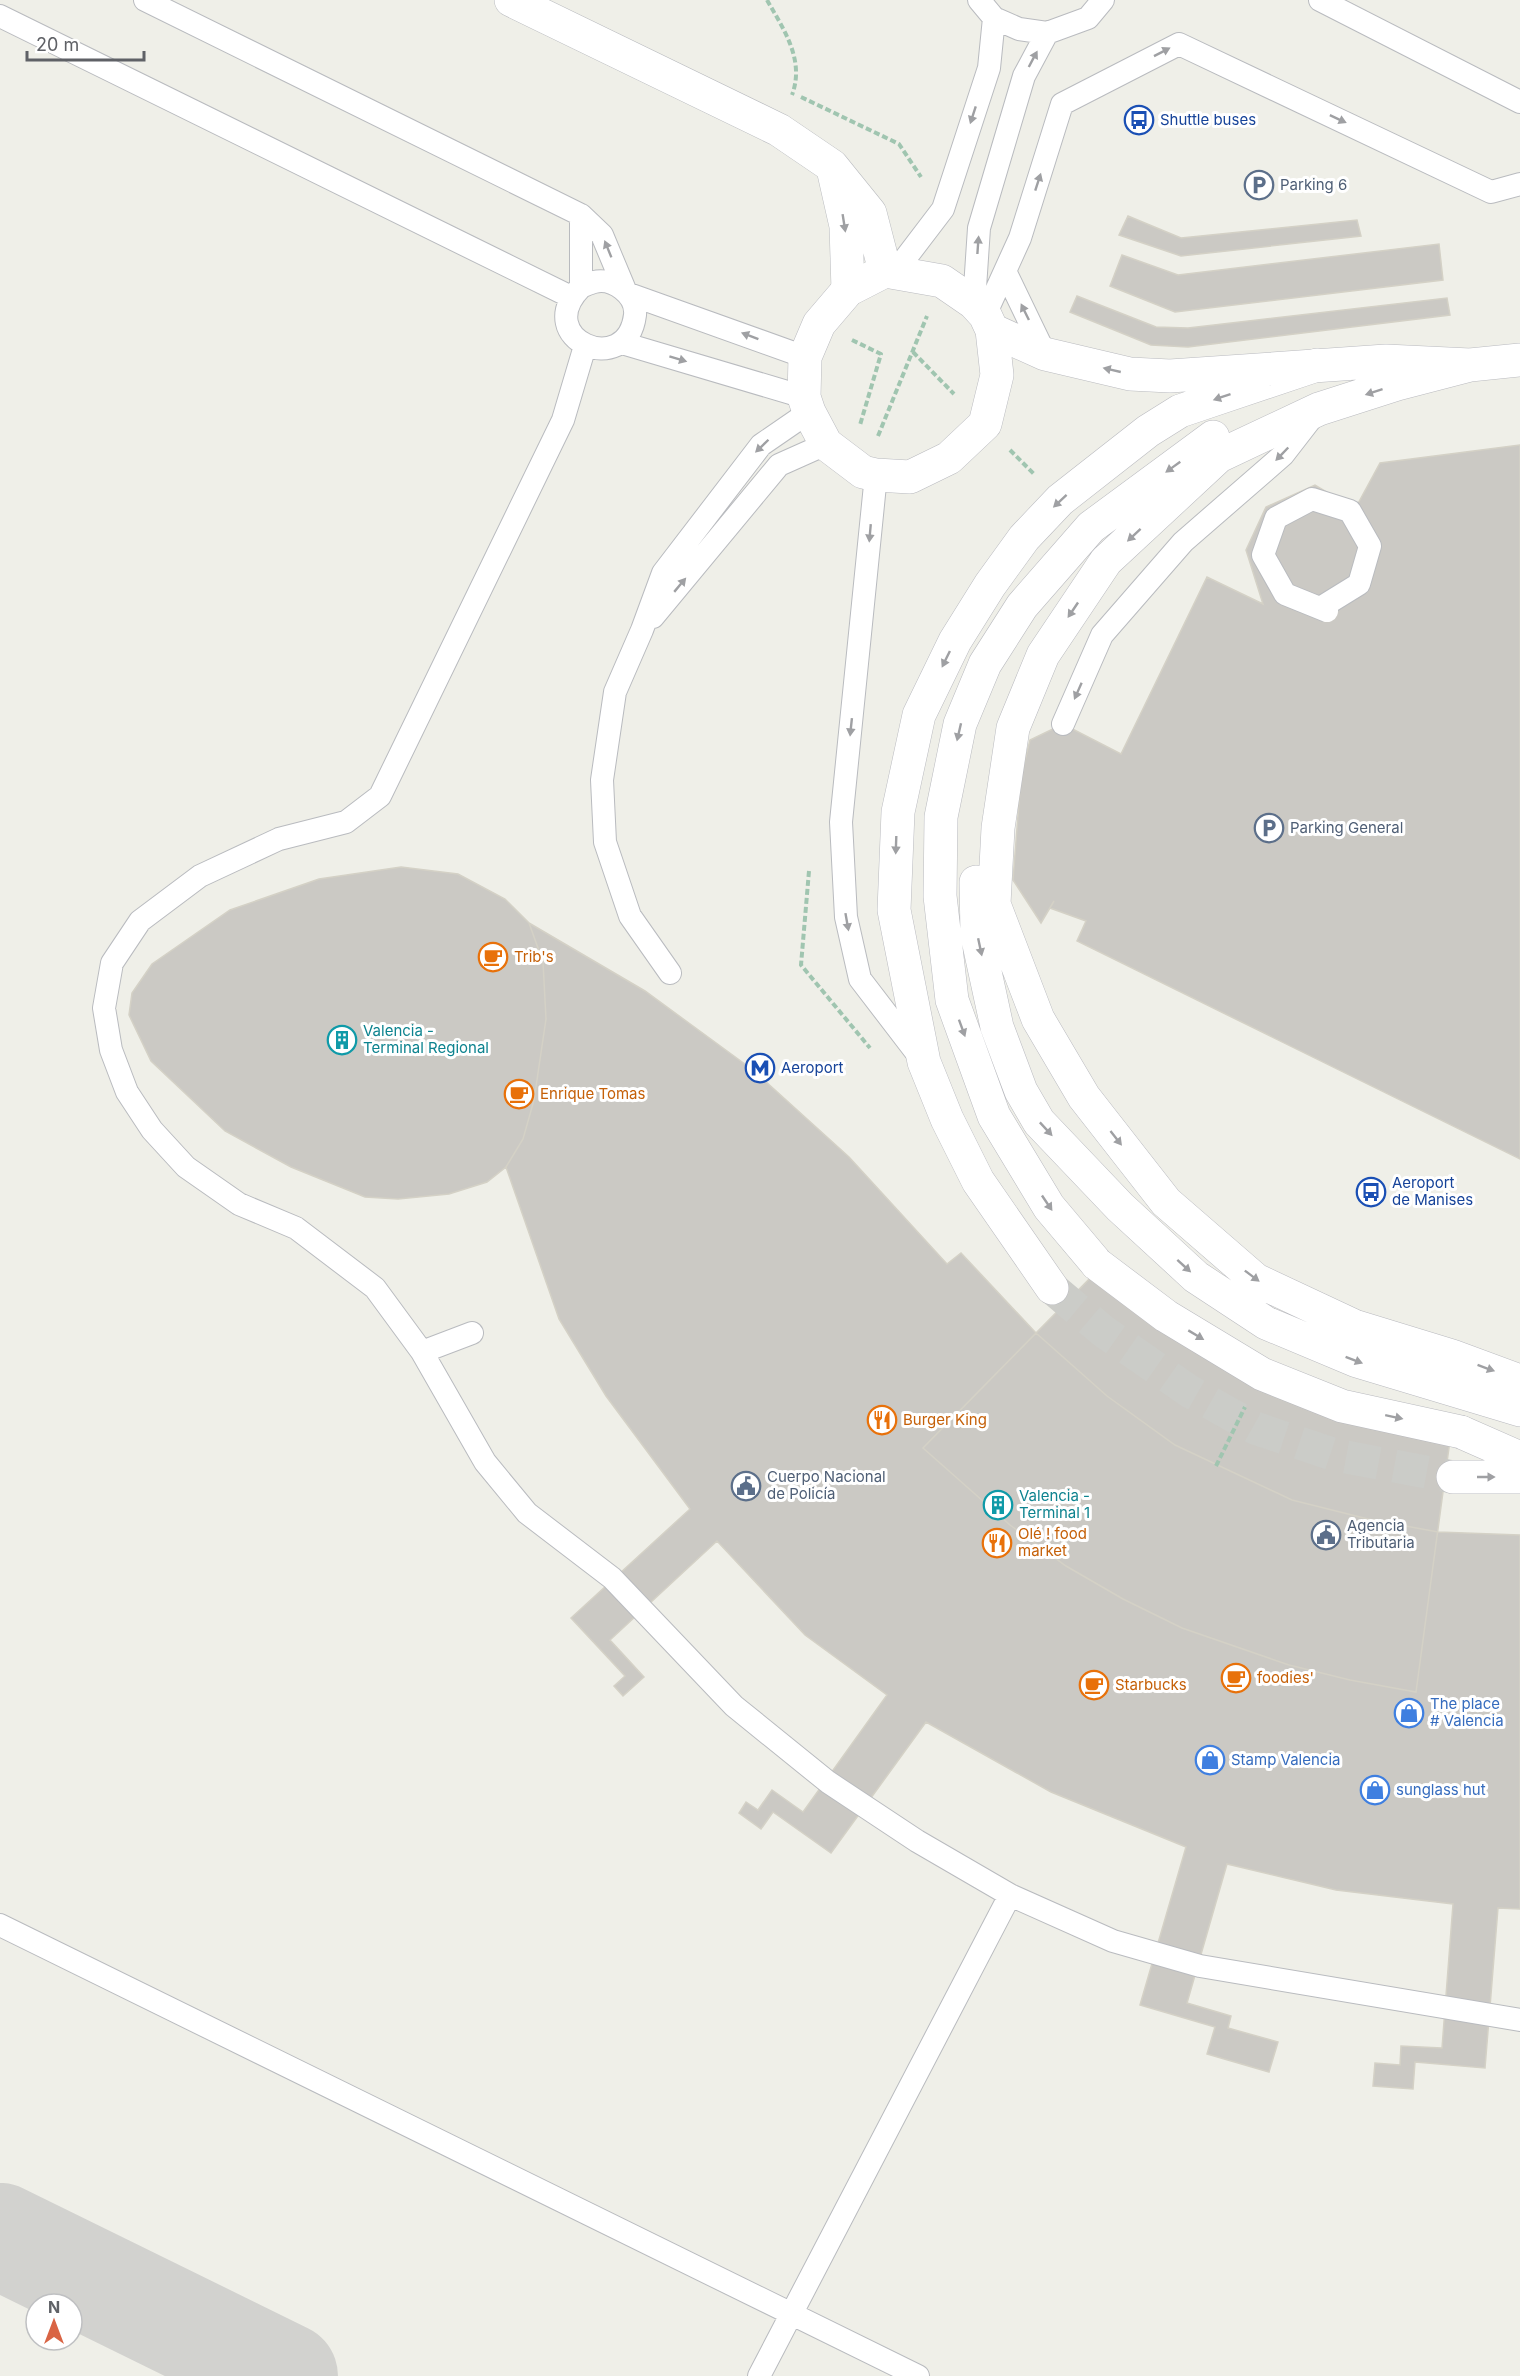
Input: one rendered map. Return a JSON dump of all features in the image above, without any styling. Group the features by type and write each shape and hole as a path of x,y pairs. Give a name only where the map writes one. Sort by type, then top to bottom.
{"street":[{"path":"511,0 779,130 832,166 870,213 890,271"},
{"path":"832,166 846,226 848,290"},
{"path":"984,316 997,375 985,424 949,458 910,477 876,475 863,472 826,444 806,405 805,357 819,324 848,290 890,271 942,281 984,316 1045,354 1130,374 1170,376 1386,361 1470,365 1520,360"},
{"path":"1052,1288 978,1180 947,1119 924,1062 894,910 898,813 919,715 955,642 990,585 1024,538 1060,500 1148,431 1180,411 1317,365"},
{"path":"1470,365 1397,384 1319,409 1219,456 1106,561 1043,655 1013,728 991,770 975,856 977,934 997,1027 1022,1091 1039,1122 1120,1207 1196,1277 1266,1323 1357,1361 1520,1410"},
{"path":"1319,409 1270,406 1228,426 1091,527 1022,606 985,664 960,724 941,817 940,896 952,1000 994,1116 1049,1207 1097,1264 1166,1316 1262,1374 1342,1406 1461,1432 1520,1437"},
{"path":"1013,728 998,828 994,904 1038,1019 1091,1106 1166,1202 1256,1280 1354,1326 1452,1356 1520,1381"},
{"path":"1461,1432 1520,1458"},
{"path":"1453,1477 1520,1477"}],"lane":[{"path":"145,0 581,215 602,235 635,311 633,328 622,343"},
{"path":"979,0 994,18 1019,29 1047,33 1088,18 1103,0"},
{"path":"1320,0 1518,101"},
{"path":"0,16 576,292"},
{"path":"890,271 943,210 989,68 994,18"},
{"path":"984,316 980,228 1024,76 1047,33"},
{"path":"984,316 1020,238 1062,104 1179,44 1491,192 1520,184"},
{"path":"581,215 576,292 566,315 571,333 585,346 596,350 622,343 806,405"},
{"path":"1005,271 1045,354"},
{"path":"576,292 595,281 611,283 626,292 805,357"},
{"path":"585,346 563,420 380,796 346,822 279,839 200,876 140,921 112,963 104,1008 111,1050 127,1092 152,1130 186,1167 239,1204 296,1227 375,1288 422,1352 485,1462 527,1513 612,1578 734,1706 828,1782 917,1841 1010,1895 1113,1941 1200,1966 1520,2020"},
{"path":"670,973 630,916 605,843 602,780 615,692 642,630 663,573 760,445 806,405"},
{"path":"1063,724 1102,635 1183,542 1283,455 1319,409"},
{"path":"642,630 779,465 826,444"},
{"path":"876,475 841,822 846,917 860,979 924,1062"},
{"path":"1334,607 1317,607 1306,603 1296,598 1285,594 1263,555 1276,518 1312,499 1350,511 1370,546 1359,584 1325,605 1305,602 1294,601 1284,599 1262,571 1262,536 1283,508 1317,497 1351,510 1369,540 1366,576 1334,607"},
{"path":"422,1352 472,1333"},
{"path":"759,2376 1010,1895"},
{"path":"0,1925 918,2376"}],"path":[{"path":"767,0 792,46 797,82 779,130"},
{"path":"859,431 881,354"},
{"path":"1216,1466 1262,1374"}],"building":[{"path":"1128,216 1181,238 1357,220 1361,236 1181,256 1119,235"},
{"path":"1439,244 1443,280 1175,312 1110,286 1122,255 1178,275"},
{"path":"1077,296 1156,327 1188,328 1447,298 1450,315 1188,347 1151,345 1070,312"},
{"name":"Parking General","path":"1520,445 1520,1159 1077,941 1086,921 1050,908 1054,901 1041,923 1013,880 1021,777 1030,740 1063,724 1121,754 1207,577 1263,604 1246,550 1266,507 1315,485 1355,509 1380,463"},
{"name":"Valencia - Terminal Regional","path":"401,867 458,874 505,899 529,923 543,962 546,1019 534,1100 523,1139 506,1167 487,1182 449,1194 398,1199 365,1197 291,1167 225,1131 151,1061 129,1015 132,993 152,964 230,910 319,879"},
{"name":"Valencia - Terminal 1","path":"529,923 645,991 753,1070 849,1157 947,1264 961,1253 1036,1333 1107,1396 1175,1445 1292,1500 1368,1519 1438,1532 1520,1535 1520,1909 1498,1908 1485,2068 1415,2062 1413,2089 1373,2086 1375,2063 1400,2065 1401,2046 1442,2048 1453,1904 1336,1890 1227,1864 1187,2003 1231,2016 1228,2028 1278,2042 1269,2072 1207,2054 1215,2027 1140,2005 1186,1847 1051,1792 926,1722 831,1853 773,1812 761,1829 739,1813 746,1802 758,1810 772,1790 803,1812 887,1695 805,1635 717,1541 610,1640 644,1677 623,1696 614,1686 625,1676 571,1618 690,1509 606,1396 559,1319 506,1167 523,1139 534,1100 546,1019 543,962"},
{"path":"1099,1269 1361,1422 1450,1440 1416,1692 1350,1680 1289,1665 1182,1628 1123,1599 1066,1566 1010,1525 923,1448"}],"taxiway":[{"path":"0,2236 285,2376"}],"tunnel":[{"path":"1052,1288 1103,1331 1189,1391 1255,1428 1335,1455 1453,1477"}],"place":[{"name":"Shuttle buses","path":"1139,120"},
{"name":"Parking 6","path":"1259,185"},
{"name":"Parking General","path":"1269,828"},
{"name":"Trib's","path":"493,957"},
{"name":"Valencia - Terminal Regional","path":"342,1040"},
{"name":"Aeroport","path":"760,1068"},
{"name":"Enrique Tomas","path":"519,1094"},
{"name":"Aeroport de Manises","path":"1371,1192"},
{"name":"Burger King","path":"882,1420"},
{"name":"Cuerpo Nacional de Policía","path":"746,1486"},
{"name":"Valencia - Terminal 1","path":"998,1505"},
{"name":"Agencia Tributaria","path":"1326,1535"},
{"name":"Olé ! food market","path":"997,1543"},
{"name":"foodies'","path":"1236,1678"},
{"name":"Starbucks","path":"1094,1685"},
{"name":"The place # Valencia","path":"1409,1713"},
{"name":"Stamp Valencia","path":"1210,1760"},
{"name":"sunglass hut","path":"1375,1790"}]}
